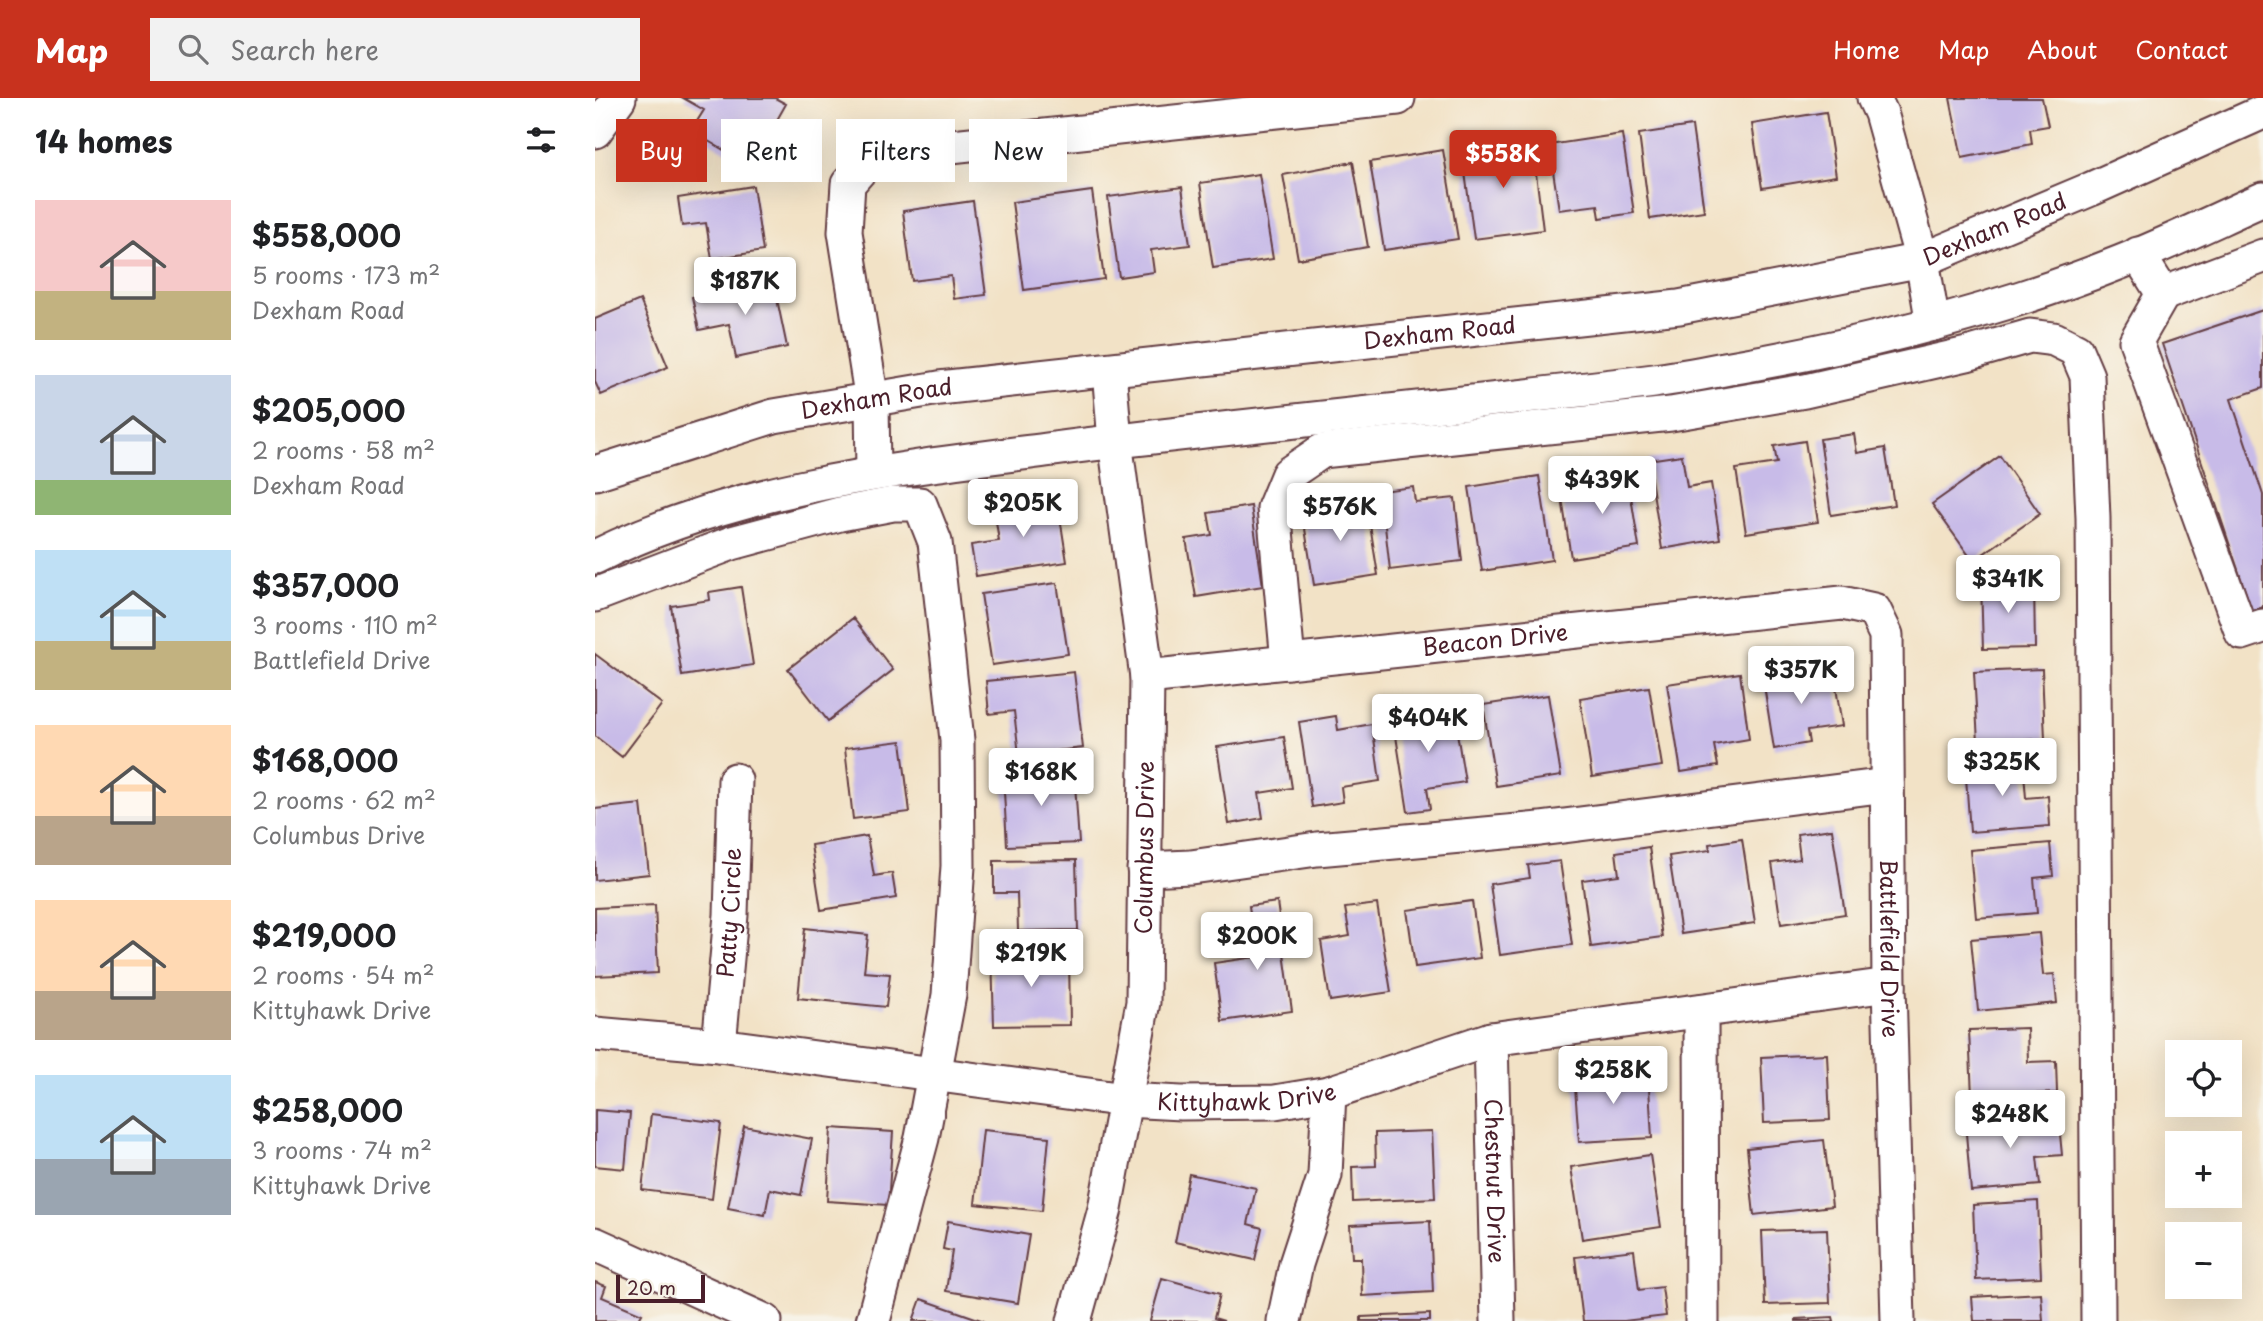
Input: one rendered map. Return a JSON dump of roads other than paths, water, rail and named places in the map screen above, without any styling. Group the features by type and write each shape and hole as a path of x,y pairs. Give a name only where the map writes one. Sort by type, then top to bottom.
{"street":[{"path":"595,131 619,98"},
{"path":"873,472 872,401 845,232 848,184 867,162 896,152 1398,98"},
{"path":"1880,99 1881,113 1922,260 1933,324"},
{"name":"Dexham Road","path":"595,473 774,416 939,388 1679,307 1922,260 2091,189 2263,112"},
{"path":"595,557 634,537 736,502 873,472 1659,381 1817,353 1933,324 2034,294 2139,254 2263,200"},
{"path":"2139,254 2163,293"},
{"path":"2263,256 2163,293 2136,341 2242,633 2263,626"},
{"path":"1288,662 1275,508 1288,474 1322,451 1671,414 1805,391 1967,354 2030,336 2054,339 2076,350 2087,376 2093,518 2098,1321"},
{"name":"Columbus Drive","path":"1074,1321 1105,1209 1143,1002 1147,677 1115,442 1109,370"},
{"path":"595,594 732,543 840,514 893,504 920,504 935,542 957,740 958,879 949,995 922,1138 873,1321"},
{"name":"Beacon Drive","path":"1147,677 1843,603"},
{"name":"Battlefield Drive","path":"1843,603 1874,610 1886,635 1889,985 1898,1321"},
{"name":"Patty Circle","path":"719,1045 731,915 735,780"},
{"path":"1144,869 1191,867 1317,849 1540,829 1887,785"},
{"name":"Kittyhawk Drive","path":"595,1034 719,1045 1125,1100 1275,1101 1329,1093 1491,1040 1889,985"},
{"path":"1701,1011 1702,1321"},
{"name":"Chestnut Drive","path":"1491,1040 1498,1321"},
{"path":"1284,1321 1296,1264 1325,1175 1329,1093"},
{"path":"595,1244 765,1321"}]}
